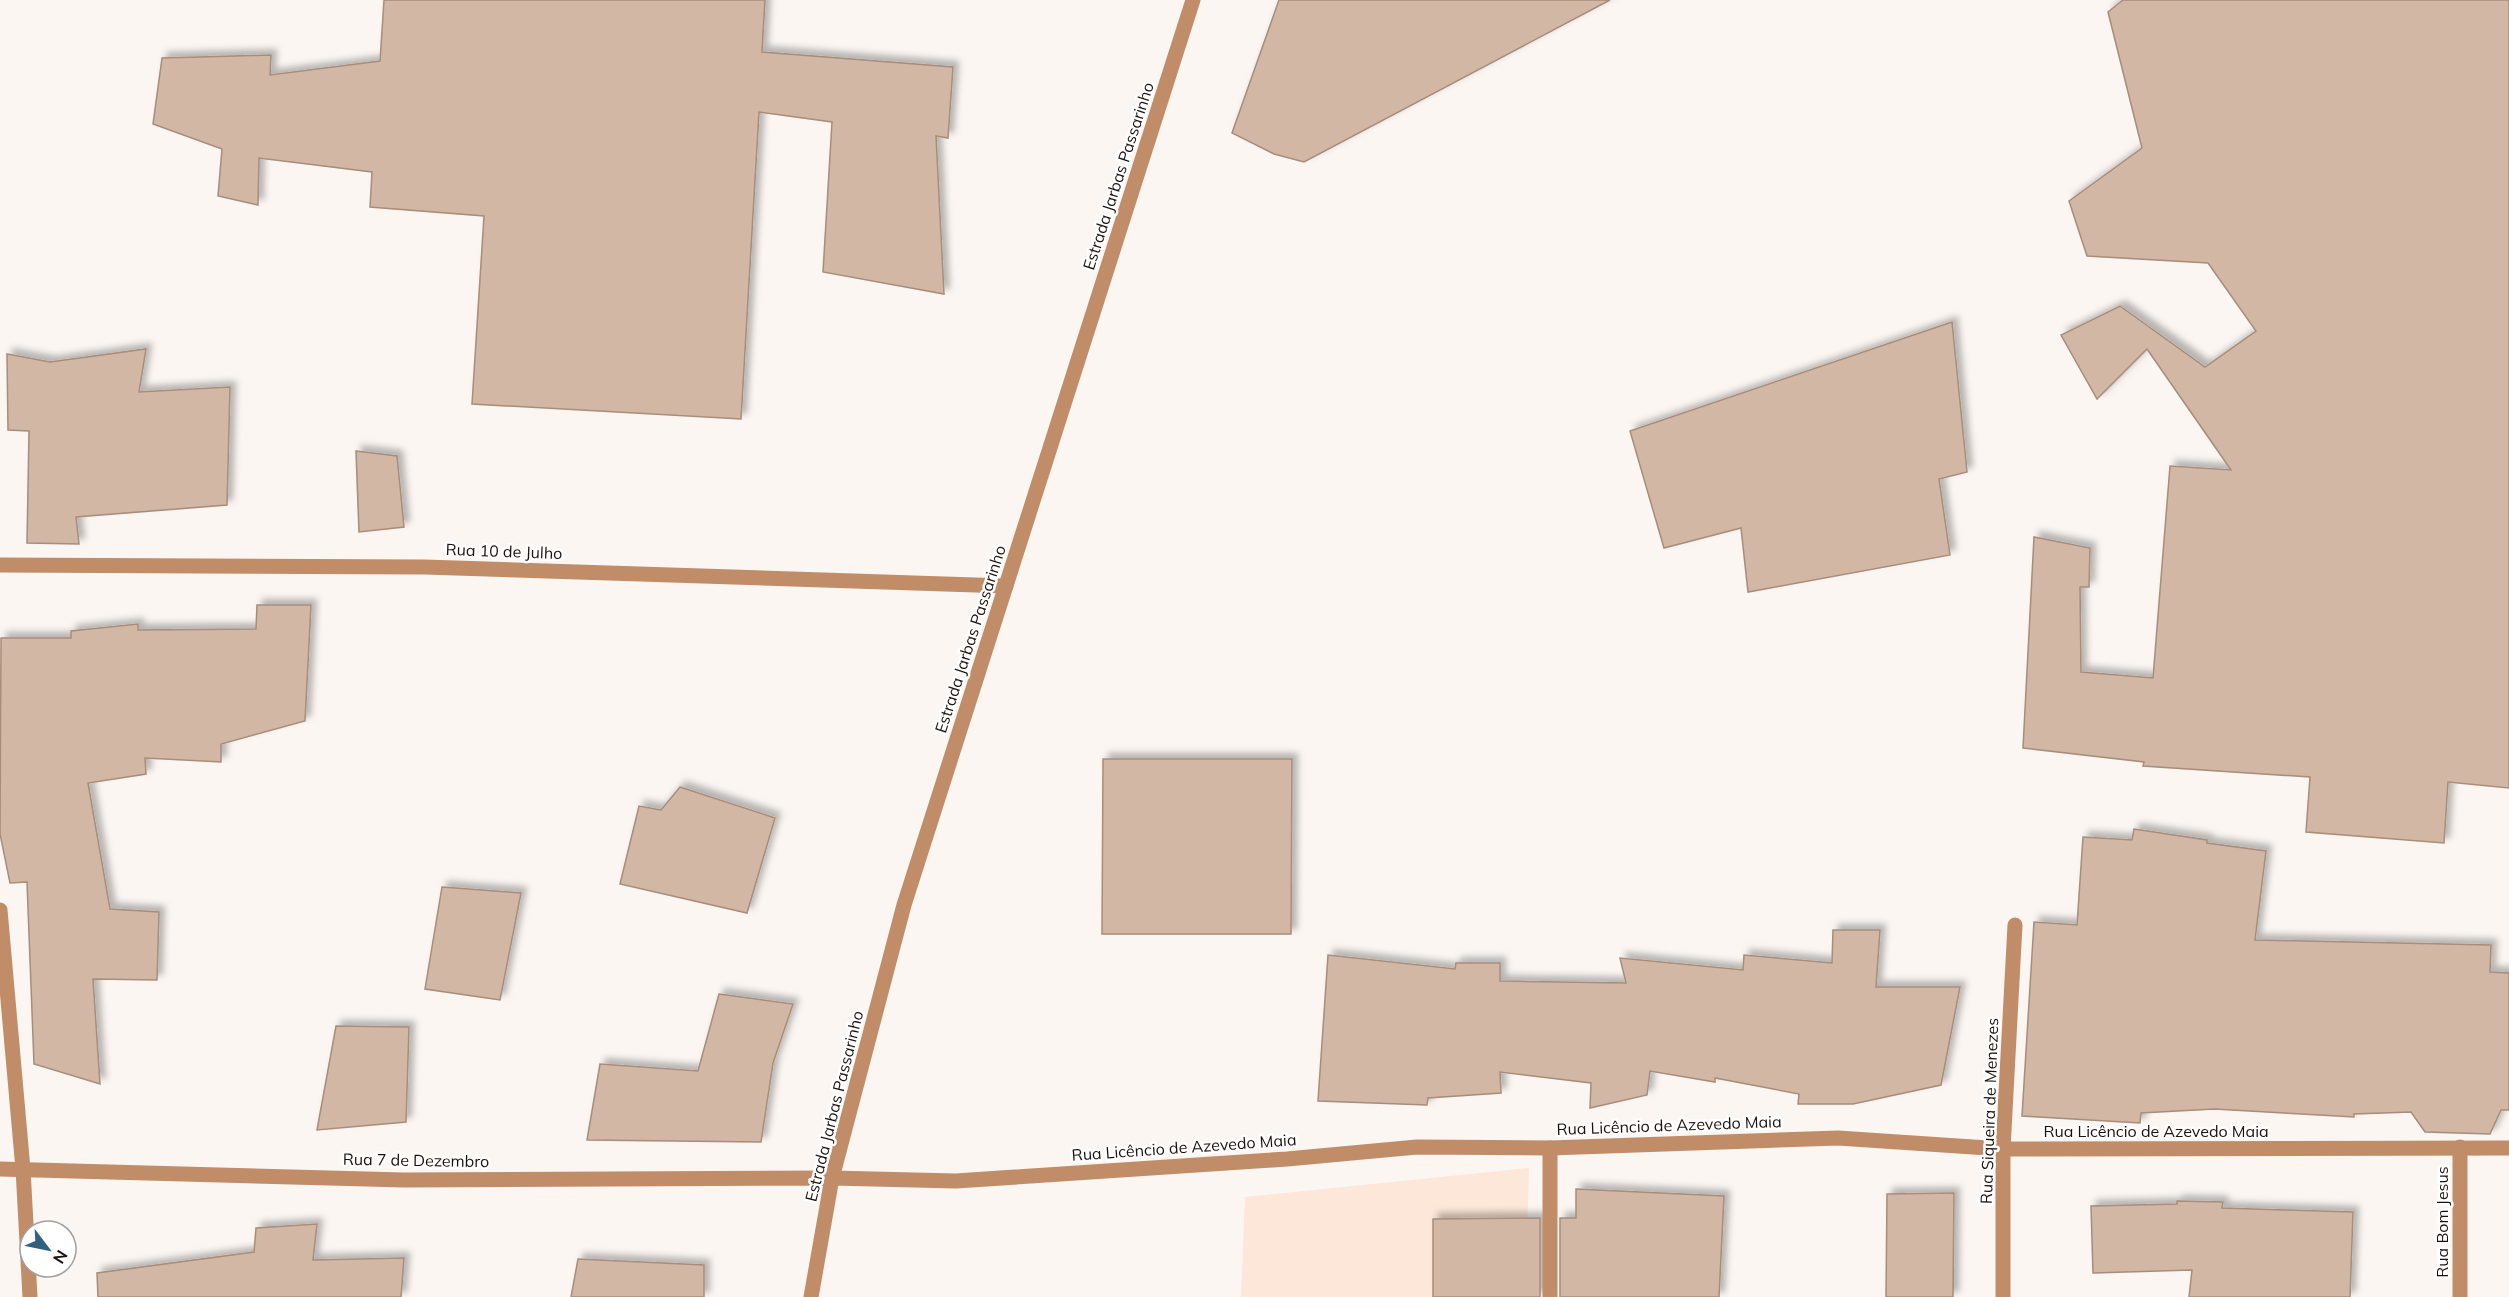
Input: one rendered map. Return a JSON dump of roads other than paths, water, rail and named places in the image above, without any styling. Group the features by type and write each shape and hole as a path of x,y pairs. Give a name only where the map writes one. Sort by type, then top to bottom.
{"street":[{"name":"Estrada Jarbas Passarinho","path":"811,1297 832,1178 904,905 1193,0"},
{"name":"Rua 10 de Julho","path":"0,565 424,567 1006,586"},
{"path":"0,910 23,1169 30,1297"},
{"name":"Rua Siqueira de Menezes","path":"2003,1297 2003,1149 2014,925"},
{"name":"Rua Licêncio de Azevedo Maia","path":"832,1178 956,1180 1287,1159 1417,1147 1550,1148 1838,1137 2003,1149 2509,1148"},
{"name":"Rua Bom Jesus","path":"2460,1147 2460,1297"},
{"path":"1550,1148 1550,1297"},
{"name":"Rua 7 de Dezembro","path":"0,1169 404,1180 832,1178"}]}
